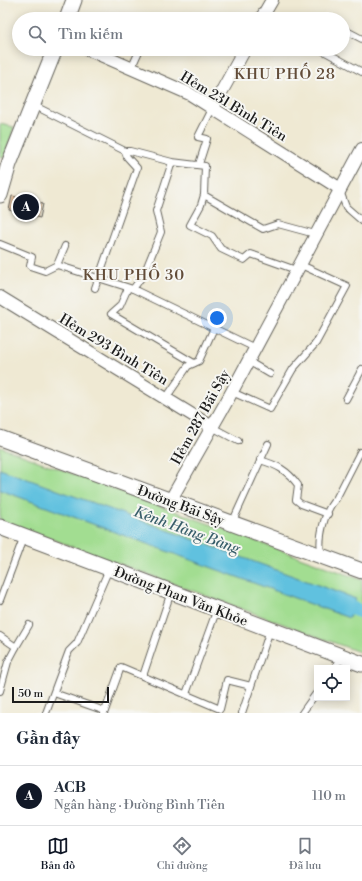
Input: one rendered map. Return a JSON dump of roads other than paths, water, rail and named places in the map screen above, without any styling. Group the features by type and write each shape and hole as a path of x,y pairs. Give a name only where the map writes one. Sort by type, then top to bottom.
{"street":[{"path":"70,12 74,0"},
{"path":"265,12 272,0"},
{"path":"1,191 5,164 33,105 52,56"},
{"name":"Hẻm 231 Bình Tiên","path":"102,56 190,94 340,188"},
{"path":"212,109 241,56"},
{"path":"255,348 340,188 361,154"},
{"name":"Hẻm 293 Bình Tiên","path":"0,297 212,427"},
{"name":"Hẻm 287 Bãi Sậy","path":"170,501 232,392 255,348"},
{"name":"Đường Bãi Sậy","path":"0,438 362,571"},
{"name":"Đường Phan Văn Khỏe","path":"0,527 270,630 338,662 362,664"}],"lane":[{"path":"350,33 362,39"},
{"path":"131,69 137,56"},
{"path":"333,56 362,72"},
{"path":"33,105 126,151 172,162 199,164 205,166 204,195 201,205 190,225 212,236 221,249 244,260 251,254 298,267 347,286 316,343 293,369 270,409 232,392"},
{"path":"199,164 207,139 198,137 212,109"},
{"path":"95,288 137,168 127,157 126,151"},
{"path":"172,162 156,211 161,232 144,274 130,289 120,306 111,314 194,363"},
{"path":"340,188 346,207 362,221"},
{"path":"204,195 263,229 278,224 315,234"},
{"path":"0,244 32,257 30,266 45,271 58,265 130,289 255,348"},
{"path":"58,265 64,246"},
{"path":"166,398 188,366 200,361 214,328"},
{"path":"248,361 270,374"},
{"path":"346,400 362,369"},
{"path":"212,427 238,442"},
{"path":"232,523 268,444"},
{"path":"322,556 319,547 321,535 331,504 336,499 360,452"},
{"path":"260,460 278,465 291,475 298,485 296,500 301,504 328,514"},
{"path":"0,600 24,536"},
{"path":"46,713 69,651 76,643 109,569"},
{"path":"143,676 171,592"},
{"path":"186,694 217,609"},
{"path":"0,691 8,662 29,625"},
{"path":"242,713 270,630"},
{"path":"0,636 16,646"},
{"path":"54,693 104,712 121,667 220,709 228,680 251,686"},
{"path":"302,713 314,696"}],"water":[{"name":"Kênh Hàng Bàng","path":"0,469 356,599 349,618 0,490"}],"waterway":[{"name":"Kênh Hàng Bàng","path":"335,602 362,612"}],"place":[{"name":"ACB","path":"26,207"}],"district":[{"name":"KHU PHỐ 28","path":"285,74"},
{"name":"KHU PHỐ 30","path":"134,275"}]}
